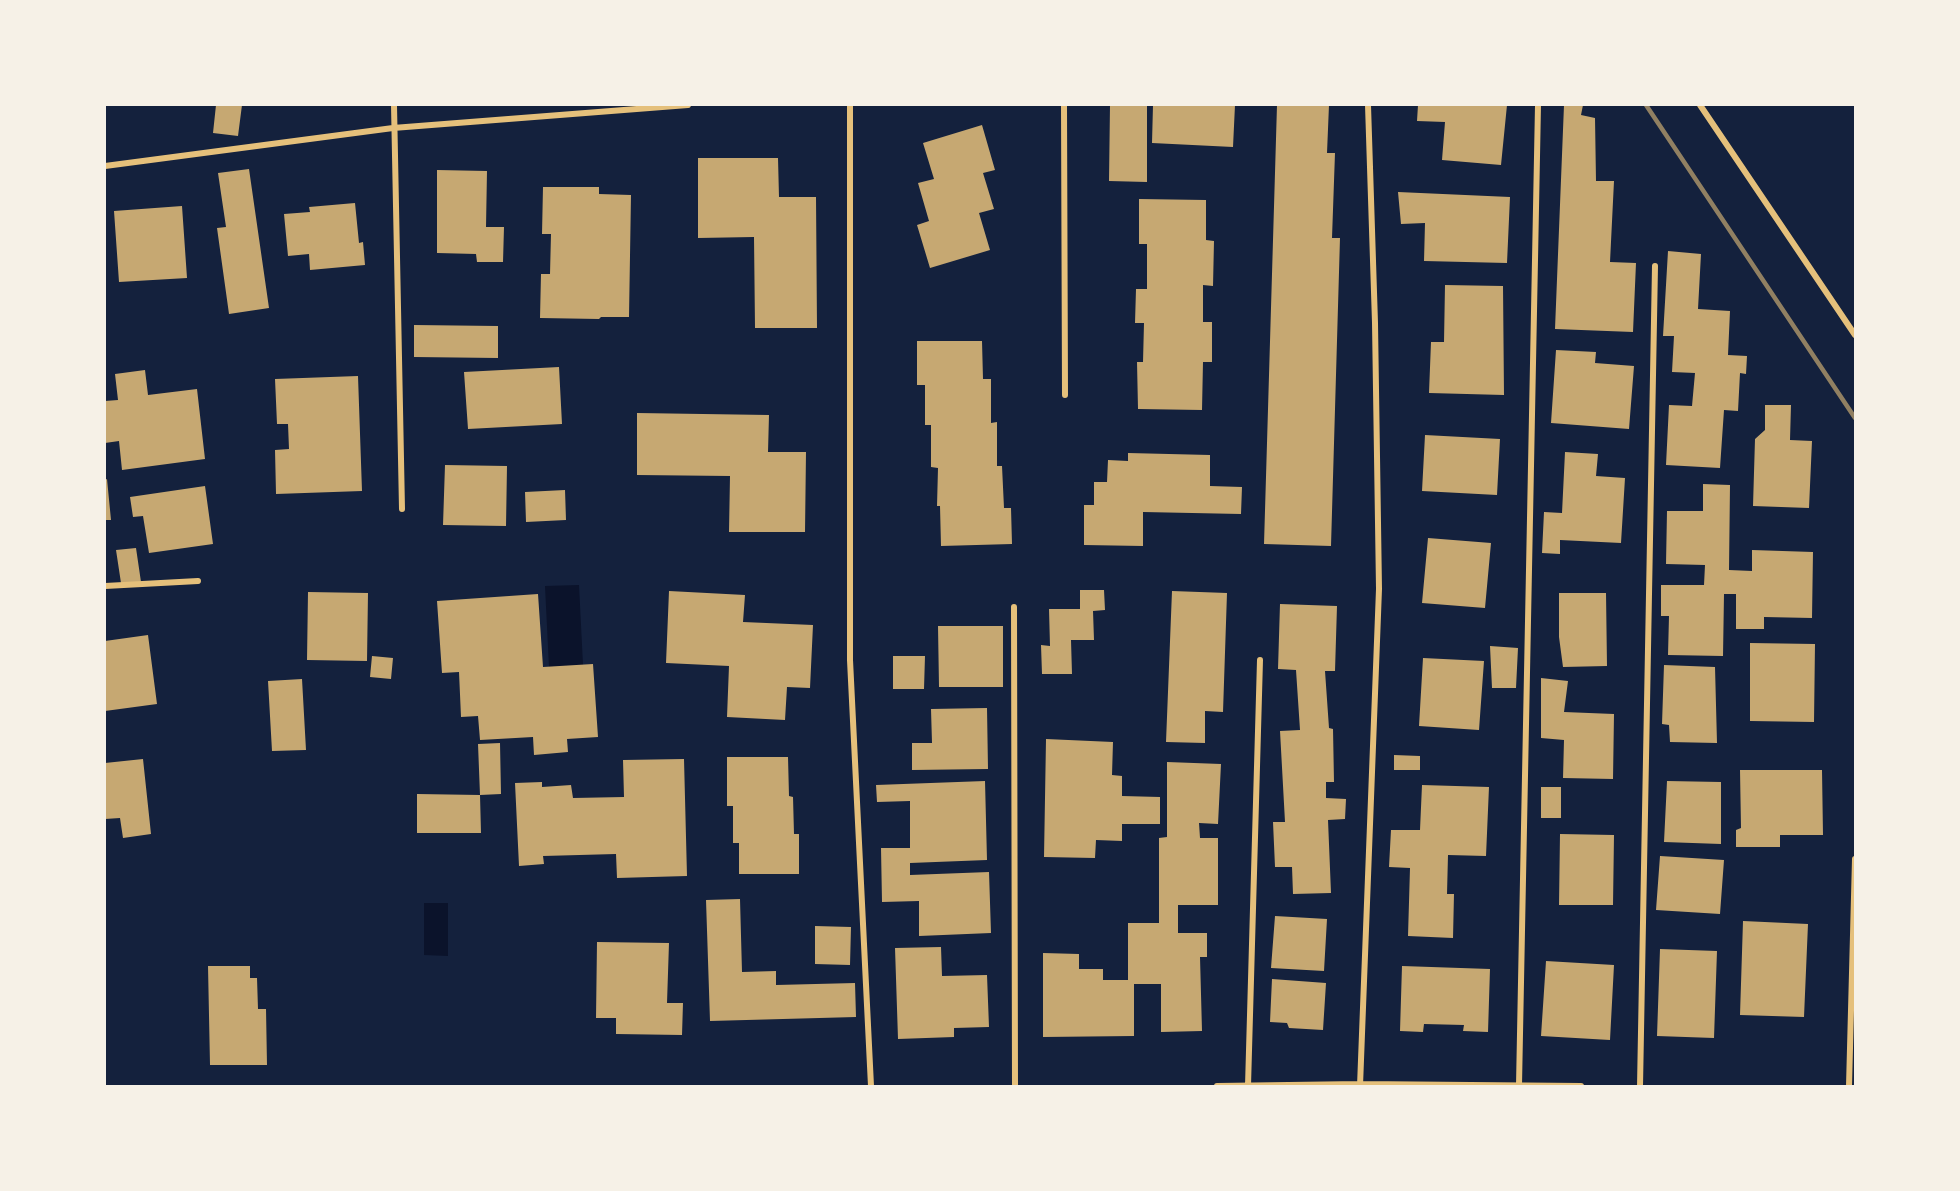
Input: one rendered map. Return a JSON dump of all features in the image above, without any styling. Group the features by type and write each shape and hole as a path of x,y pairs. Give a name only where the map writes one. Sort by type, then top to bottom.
{"street":[{"path":"394,105 402,509"},
{"path":"105,166 393,128 688,105"},
{"path":"850,105 850,660 871,1086"},
{"path":"1064,105 1065,395"},
{"path":"1360,1085 1379,589 1375,323 1368,105"},
{"path":"1519,1085 1538,105"},
{"path":"1700,105 1855,335"},
{"path":"1640,1086 1655,266"},
{"path":"105,586 198,580"},
{"path":"1014,607 1015,1086"},
{"path":"1248,1086 1260,660"},
{"path":"1849,1086 1855,859"},
{"path":"1217,1086 1581,1086"}],"water":[{"path":"579,585 583,665 549,667 545,586"},
{"path":"424,903 448,903 448,956 424,955"}],"building":[{"path":"216,105 242,105 238,136 213,133"},
{"path":"1110,105 1147,105 1147,182 1109,181"},
{"path":"1153,105 1235,105 1233,147 1152,143"},
{"path":"1277,105 1329,105 1327,153 1335,153 1332,238 1340,238 1331,546 1264,544"},
{"path":"1418,105 1507,105 1501,165 1442,160 1445,122 1417,121"},
{"path":"1564,105 1583,105 1581,115 1595,118 1596,181 1614,181 1610,262 1636,263 1633,332 1555,329"},
{"path":"982,125 995,170 983,173 994,209 979,213 990,250 930,268 917,225 929,221 918,183 934,179 923,143"},
{"path":"698,158 778,158 779,197 816,197 817,328 755,328 754,237 698,238"},
{"path":"249,169 269,308 229,314 217,228 226,227 218,173"},
{"path":"437,170 487,171 486,227 504,227 503,262 477,262 476,254 437,253"},
{"path":"543,187 599,187 599,194 631,195 629,317 540,318 541,274 550,274 551,234 542,234"},
{"path":"1398,192 1510,197 1507,263 1424,261 1425,223 1401,224"},
{"path":"1139,199 1206,200 1206,240 1214,241 1213,286 1203,285 1203,322 1212,322 1212,362 1203,362 1202,410 1138,409 1137,362 1143,362 1144,323 1135,323 1136,289 1147,289 1147,244 1139,244"},
{"path":"355,203 359,243 363,242 365,265 310,270 309,254 288,256 284,214 310,212 309,207"},
{"path":"182,206 187,278 119,282 114,211"},
{"path":"1668,251 1701,254 1698,309 1730,311 1728,355 1747,356 1746,374 1740,373 1738,411 1724,410 1720,468 1666,465 1669,405 1692,406 1695,373 1672,372 1674,336 1663,336"},
{"path":"1445,285 1503,286 1504,395 1429,393 1431,342 1444,342"},
{"path":"414,325 498,326 498,358 414,357"},
{"path":"917,341 982,341 983,379 991,379 991,423 997,422 997,466 1002,466 1004,508 1011,508 1012,544 941,546 940,506 937,506 938,468 931,467 931,425 925,425 925,385 917,385"},
{"path":"1556,350 1596,352 1595,363 1634,366 1629,429 1551,423"},
{"path":"559,367 562,424 468,429 464,372"},
{"path":"145,370 148,395 197,389 205,459 122,470 119,441 105,443 105,401 118,400 115,374"},
{"path":"358,376 362,491 276,494 275,450 289,449 288,424 277,424 275,379"},
{"path":"1765,405 1791,405 1790,440 1812,441 1809,508 1753,506 1755,439 1765,430"},
{"path":"637,413 769,415 768,452 806,452 805,532 729,532 730,476 637,475"},
{"path":"1425,435 1500,439 1497,495 1422,491"},
{"path":"1565,452 1598,454 1596,476 1625,478 1621,543 1560,540 1560,554 1542,553 1544,512 1562,513"},
{"path":"1128,453 1210,455 1210,486 1242,487 1241,514 1143,512 1143,546 1084,545 1084,505 1094,505 1094,482 1107,482 1108,460 1128,461"},
{"path":"445,465 507,466 506,526 443,525"},
{"path":"107,479 111,520 105,520 105,480"},
{"path":"1703,484 1730,485 1729,570 1752,571 1752,550 1813,552 1812,618 1764,617 1764,629 1736,629 1736,594 1724,594 1723,656 1668,655 1669,616 1661,616 1661,585 1704,585 1705,565 1666,564 1667,511 1703,511"},
{"path":"205,486 213,544 149,553 143,516 133,517 130,497"},
{"path":"565,490 566,520 526,522 525,492"},
{"path":"1428,538 1491,543 1485,608 1422,603"},
{"path":"136,548 141,582 121,583 116,550"},
{"path":"1080,590 1104,590 1105,610 1093,611 1094,640 1071,640 1072,674 1042,674 1041,645 1050,646 1049,609 1080,609"},
{"path":"669,591 745,595 743,622 813,625 810,688 787,687 785,720 727,717 729,666 666,663"},
{"path":"1172,591 1227,593 1223,712 1205,711 1205,743 1166,742"},
{"path":"308,592 368,593 367,661 307,660"},
{"path":"1559,593 1606,593 1607,666 1563,667 1559,637"},
{"path":"538,594 543,667 593,664 598,737 567,739 568,752 534,755 533,737 480,740 478,716 461,717 459,672 442,673 437,601"},
{"path":"1280,604 1337,606 1335,671 1325,671 1329,728 1333,729 1334,782 1326,782 1326,798 1346,799 1345,819 1328,820 1331,893 1293,894 1292,867 1275,867 1273,822 1285,822 1280,731 1300,730 1296,670 1278,669"},
{"path":"938,626 1003,626 1003,687 939,687"},
{"path":"148,635 157,704 105,711 105,641"},
{"path":"1750,643 1815,644 1814,722 1750,721"},
{"path":"1490,646 1518,648 1516,688 1492,688"},
{"path":"372,656 393,658 391,679 370,677"},
{"path":"893,656 925,656 924,689 893,689"},
{"path":"1423,658 1484,661 1479,730 1419,726"},
{"path":"1664,665 1715,667 1717,743 1670,742 1669,725 1662,724"},
{"path":"1541,678 1568,681 1564,712 1614,714 1613,779 1563,778 1564,740 1541,738"},
{"path":"302,679 306,750 272,751 268,681"},
{"path":"987,708 988,769 912,770 912,743 932,743 931,709"},
{"path":"1046,739 1113,742 1112,775 1122,776 1122,796 1160,797 1160,824 1122,824 1122,841 1096,840 1095,858 1044,857"},
{"path":"500,743 501,794 480,795 478,744"},
{"path":"1394,755 1420,756 1420,770 1394,770"},
{"path":"727,757 788,757 789,796 793,797 794,834 799,834 799,874 739,874 739,843 733,843 733,806 727,806"},
{"path":"143,759 151,834 123,838 120,818 105,819 105,763"},
{"path":"684,759 687,876 617,878 616,854 543,856 544,864 519,866 515,783 542,782 542,787 571,785 573,798 624,797 623,760"},
{"path":"1167,762 1221,764 1218,824 1199,823 1200,838 1218,838 1218,905 1178,905 1178,933 1207,933 1207,957 1200,957 1202,1031 1161,1032 1161,984 1134,984 1134,1036 1043,1037 1043,953 1079,954 1079,969 1103,969 1103,980 1128,980 1128,923 1159,923 1159,838 1167,837"},
{"path":"1740,770 1822,770 1823,835 1780,835 1780,847 1736,847 1736,830 1741,828"},
{"path":"985,781 987,860 910,863 910,875 989,872 991,933 919,936 919,901 882,902 881,848 910,848 910,801 877,802 876,785"},
{"path":"1667,781 1721,782 1721,844 1664,842"},
{"path":"1422,785 1489,787 1486,856 1448,855 1447,894 1454,894 1453,938 1408,936 1410,868 1389,867 1391,830 1420,830"},
{"path":"1541,787 1561,787 1561,818 1541,818"},
{"path":"417,794 480,795 481,833 417,833"},
{"path":"1560,834 1614,835 1613,905 1559,905"},
{"path":"1660,856 1724,860 1720,914 1656,910"},
{"path":"740,899 742,972 776,971 776,985 855,983 856,1017 710,1021 706,900"},
{"path":"1275,916 1327,919 1324,971 1271,968"},
{"path":"1743,921 1808,924 1804,1017 1740,1015"},
{"path":"815,926 851,927 850,965 815,964"},
{"path":"597,942 669,943 667,1003 683,1003 682,1035 616,1034 616,1018 596,1018"},
{"path":"941,947 942,976 987,975 989,1027 954,1028 954,1037 898,1039 895,948"},
{"path":"1660,949 1717,951 1714,1038 1657,1036"},
{"path":"1546,961 1614,965 1610,1040 1541,1036"},
{"path":"208,966 250,966 250,978 257,978 258,1009 266,1009 267,1065 210,1065"},
{"path":"1402,966 1490,969 1488,1032 1463,1031 1464,1025 1424,1024 1423,1032 1400,1031"},
{"path":"1272,979 1326,983 1323,1030 1289,1028 1287,1023 1270,1022"}],"railway":[{"path":"1646,105 1855,418"}]}
